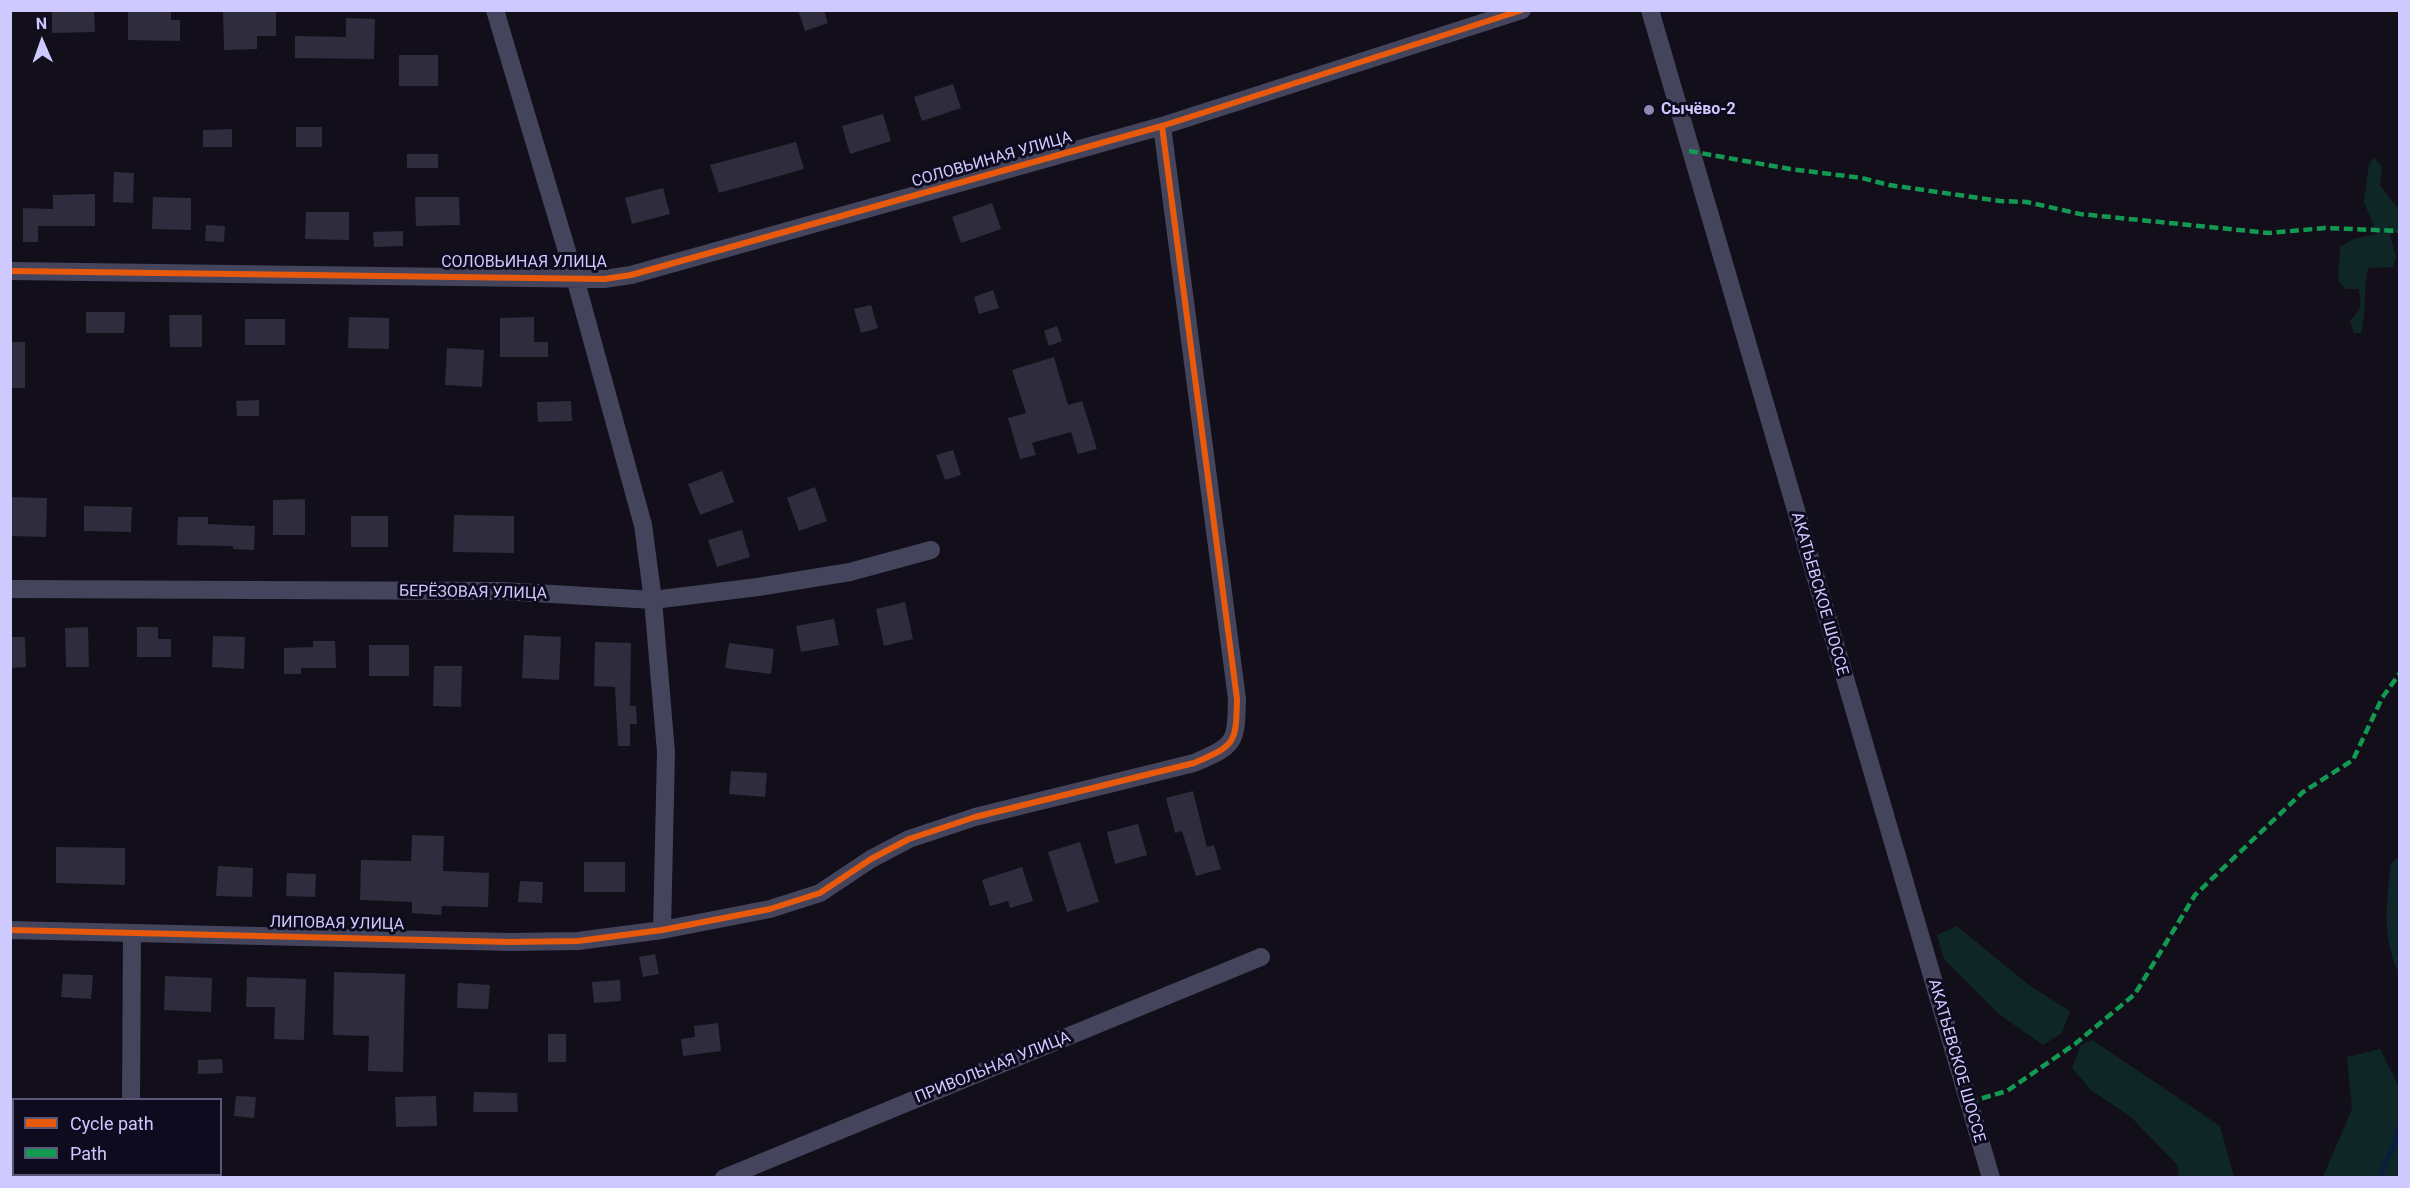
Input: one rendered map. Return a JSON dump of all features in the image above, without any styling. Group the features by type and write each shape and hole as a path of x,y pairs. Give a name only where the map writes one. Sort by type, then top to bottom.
{"street":[{"path":"495,10 575,278 643,525 653,600 666,752 662,930"},
{"name":"СОЛОВЬИНАЯ УЛИЦА","path":"10,271 604,279 632,274 1162,126 1522,10"},
{"name":"АКАТЬЕВСКОЕ ШОССЕ","path":"1650,10 1991,1178"},
{"name":"ЛИПОВАЯ УЛИЦА","path":"10,930 510,942 578,941 662,930 770,909 820,893 871,859 909,839 975,818 1194,763 1222,751 1236,735 1237,699 1162,126"},
{"name":"БЕРЁЗОВАЯ УЛИЦА","path":"10,589 502,591 653,600 758,587 850,572 931,550"},
{"path":"131,1098 132,933"},
{"name":"ПРИВОЛЬНАЯ УЛИЦА","path":"724,1178 1261,957"}],"green space":[{"path":"2374,158 2382,166 2380,185 2399,210 2399,231 2390,235 2396,257 2393,267 2368,268 2363,325 2361,333 2354,333 2350,321 2359,310 2361,303 2358,289 2346,289 2338,280 2340,247 2353,239 2377,234 2364,202 2369,164"},
{"path":"2399,857 2399,973 2393,960 2387,919 2391,863"},
{"path":"1957,926 2030,986 2070,1011 2062,1033 2043,1045 1999,1014 1944,959 1937,935"},
{"path":"2092,1040 2220,1126 2234,1177 2179,1177 2177,1165 2132,1118 2091,1090 2072,1068 2081,1045"},
{"path":"2380,1049 2399,1087 2399,1177 2323,1177 2352,1109 2347,1057"}],"building":[{"path":"52,10 94,10 95,32 52,33"},
{"path":"128,10 171,10 171,20 180,20 180,41 128,40"},
{"path":"223,10 276,11 276,36 257,36 257,49 224,50"},
{"path":"798,10 824,10 828,23 805,31"},
{"path":"346,18 375,19 374,59 295,58 295,36 346,37"},
{"path":"399,55 438,55 438,86 399,86"},
{"path":"953,84 961,108 922,121 914,97"},
{"path":"883,114 891,141 850,154 842,126"},
{"path":"296,127 322,127 322,147 296,147"},
{"path":"232,129 232,147 203,147 203,130"},
{"path":"796,142 804,169 719,193 710,165"},
{"path":"407,154 438,154 438,168 407,168"},
{"path":"114,172 134,173 133,203 113,202"},
{"path":"663,188 670,214 632,224 625,198"},
{"path":"95,194 95,226 38,226 38,242 23,242 23,208 53,209 53,195"},
{"path":"153,197 191,198 191,230 152,229"},
{"path":"415,197 459,197 460,225 416,226"},
{"path":"992,203 1001,229 961,243 952,217"},
{"path":"306,212 349,212 349,240 305,239"},
{"path":"206,225 225,226 224,242 205,241"},
{"path":"403,231 403,246 374,247 373,232"},
{"path":"993,290 999,308 979,314 974,297"},
{"path":"871,305 878,328 861,333 854,309"},
{"path":"86,312 125,312 124,333 86,333"},
{"path":"169,315 202,315 202,347 170,347"},
{"path":"349,317 389,318 389,349 348,348"},
{"path":"534,317 534,342 548,342 548,357 500,357 500,318"},
{"path":"245,319 285,319 285,345 245,345"},
{"path":"1057,326 1062,341 1049,346 1044,331"},
{"path":"10,342 25,342 25,388 10,388"},
{"path":"447,348 484,350 482,387 445,385"},
{"path":"1054,357 1068,405 1082,401 1097,449 1078,454 1071,432 1032,443 1036,455 1020,459 1008,418 1026,413 1012,370"},
{"path":"259,400 259,416 237,416 236,401"},
{"path":"571,401 572,421 538,422 537,402"},
{"path":"953,450 961,475 945,480 936,455"},
{"path":"722,471 734,502 700,515 688,484"},
{"path":"815,487 827,521 799,531 787,498"},
{"path":"10,497 47,498 46,537 10,536"},
{"path":"305,499 305,535 273,535 273,500"},
{"path":"84,506 132,507 131,532 84,531"},
{"path":"454,515 514,516 514,553 453,552"},
{"path":"351,516 388,516 388,547 351,547"},
{"path":"178,517 208,517 208,524 255,526 254,550 233,549 233,546 177,545"},
{"path":"742,530 750,557 717,567 708,540"},
{"path":"905,602 913,639 884,646 876,609"},
{"path":"834,619 839,645 801,652 796,626"},
{"path":"88,627 89,667 66,667 65,628"},
{"path":"137,627 158,627 158,639 171,639 171,657 137,657"},
{"path":"524,635 561,637 559,680 522,678"},
{"path":"213,636 245,637 244,669 212,667"},
{"path":"10,637 25,637 26,667 10,668"},
{"path":"313,641 335,641 336,668 301,668 301,674 284,674 284,648 313,647"},
{"path":"595,642 631,643 630,706 636,706 637,724 630,724 630,746 618,746 615,687 594,686"},
{"path":"729,643 774,649 771,674 725,668"},
{"path":"369,645 409,645 409,676 369,676"},
{"path":"434,666 462,666 461,707 433,706"},
{"path":"731,771 767,773 765,797 729,794"},
{"path":"1193,791 1207,847 1214,845 1221,869 1196,876 1182,831 1175,833 1166,798"},
{"path":"1138,824 1147,855 1115,864 1107,832"},
{"path":"412,835 444,836 443,871 489,873 488,907 442,906 441,915 412,913 412,902 360,900 361,860 411,861"},
{"path":"1080,842 1099,902 1067,912 1048,852"},
{"path":"56,847 125,848 125,885 56,883"},
{"path":"584,862 625,862 625,892 584,892"},
{"path":"218,866 253,868 252,897 216,896"},
{"path":"1022,867 1033,901 1010,908 1008,901 990,906 982,880"},
{"path":"287,873 316,874 315,897 286,896"},
{"path":"520,881 543,882 542,903 518,902"},
{"path":"655,954 659,974 643,977 639,957"},
{"path":"334,972 405,974 403,1072 368,1071 369,1036 333,1035"},
{"path":"63,974 93,975 91,999 61,997"},
{"path":"165,976 212,978 211,1012 164,1010"},
{"path":"247,977 306,979 304,1040 274,1039 275,1007 246,1007"},
{"path":"620,980 621,1001 594,1003 592,982"},
{"path":"458,983 490,985 488,1009 457,1008"},
{"path":"718,1023 721,1051 683,1056 681,1039 695,1037 694,1026"},
{"path":"548,1034 566,1034 566,1062 548,1062"},
{"path":"222,1059 223,1073 198,1074 198,1060"},
{"path":"474,1092 517,1093 518,1112 473,1112"},
{"path":"236,1096 256,1097 254,1118 234,1116"},
{"path":"436,1096 437,1126 396,1127 395,1097"}],"waterway":[{"path":"2379,1178 2394,1145 2400,1122"}],"marked path":[{"path":"1689,151 1790,169 1862,178 1889,185 2000,201 2027,202 2080,214 2269,233 2325,228 2400,231"},
{"path":"1969,1102 2007,1091 2075,1044 2135,994 2195,895 2303,792 2353,760 2382,698 2400,673"}],"cycle path":[{"path":"10,271 604,279 631,275 1162,126 1522,10"},
{"path":"10,930 510,942 578,941 662,930 770,909 820,893 871,859 909,839 975,817 1194,763 1218,752 1231,741 1234,734 1237,699 1162,126"}],"place":[{"name":"Сычёво-2","path":"1649,110"}]}
